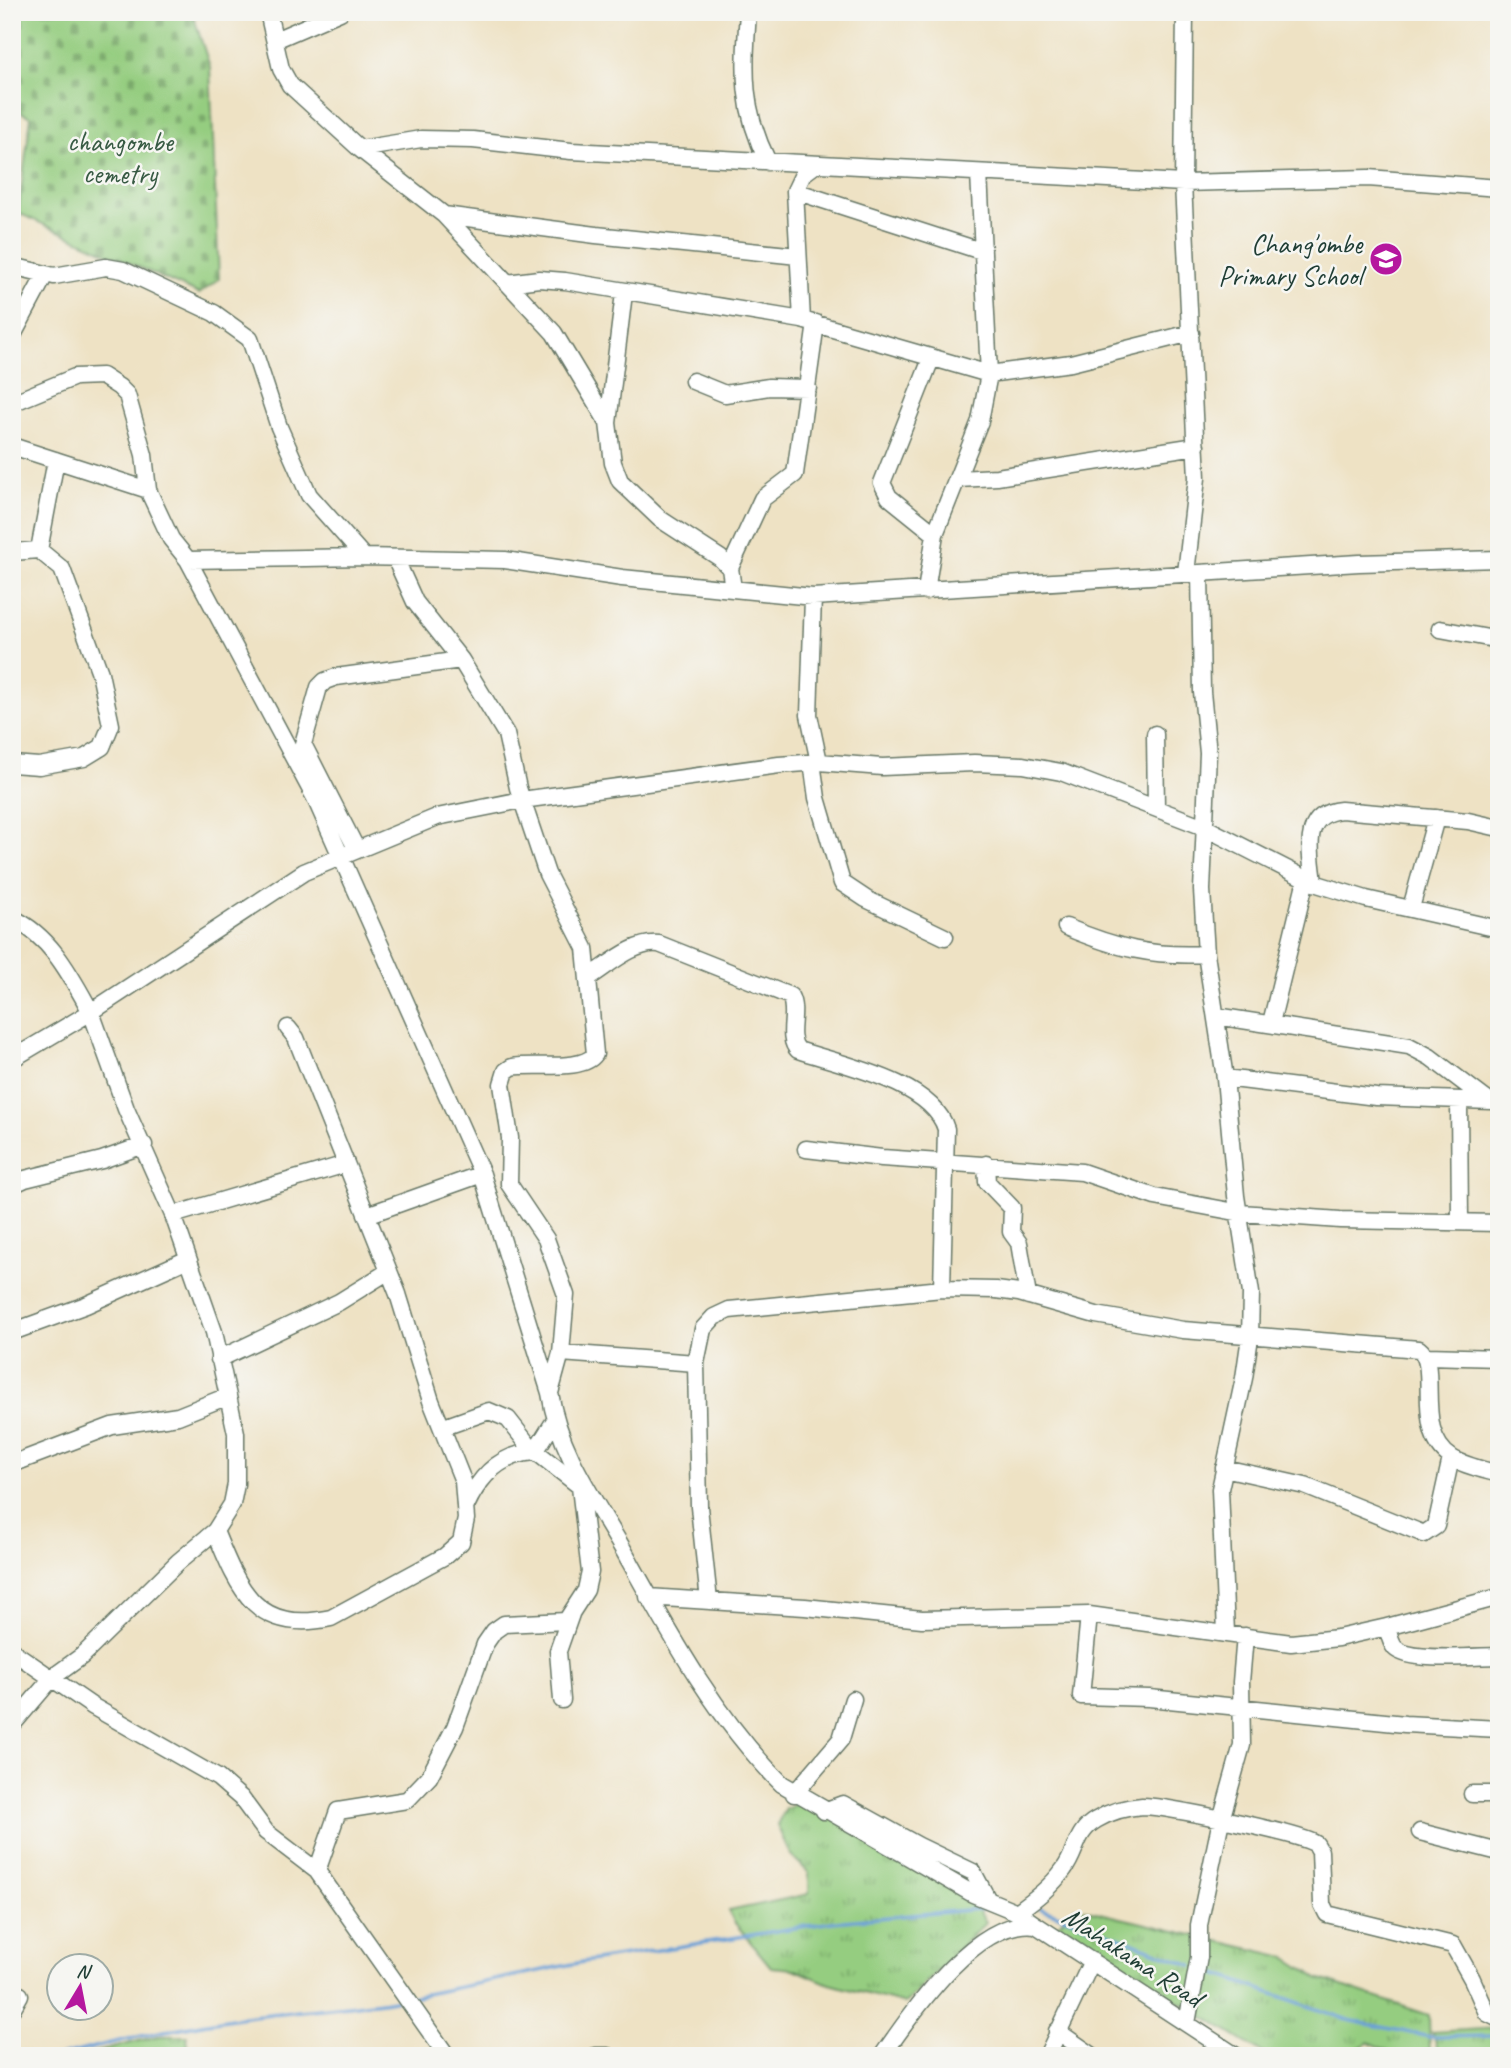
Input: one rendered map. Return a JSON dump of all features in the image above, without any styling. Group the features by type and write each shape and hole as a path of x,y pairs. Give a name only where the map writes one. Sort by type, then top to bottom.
{"street":[{"path":"268,12 281,69 290,85 360,149 444,215 554,333 608,423"},
{"path":"275,40 340,12"},
{"path":"748,12 743,83 752,127 768,162"},
{"path":"1185,12 1185,270 1191,333 1197,478 1193,573 1208,752 1202,890 1206,954 1225,1078 1236,1196 1241,1213 1251,1293 1250,1337 1220,1489 1226,1633"},
{"path":"360,149 421,139 473,140 570,151 1183,183 1368,178 1499,188"},
{"path":"733,589 730,568 762,499 795,474 807,388 809,321 799,256 795,191 803,174 815,165"},
{"path":"926,591 935,534 980,421 989,374 979,173"},
{"path":"795,191 982,251"},
{"path":"444,215 596,235 799,256"},
{"path":"12,266 45,275 106,267 123,270 214,313 250,339 279,426 309,495 364,557"},
{"path":"12,337 45,275"},
{"path":"507,284 539,279 809,321 989,374 1071,363 1191,333"},
{"path":"624,293 608,423 615,471 630,493 660,519 720,558 730,568"},
{"path":"931,359 883,482 889,497 935,534"},
{"path":"12,404 75,377 93,375 110,381 127,395 144,455 148,490 171,539 188,560 315,798 350,853"},
{"path":"693,382 725,394 769,387 807,388"},
{"path":"12,446 148,490"},
{"path":"958,479 998,477 1195,446"},
{"path":"39,550 56,460"},
{"path":"12,552 39,550 62,569 100,673 111,725 102,747 84,758 39,766 12,764"},
{"path":"188,560 364,557 505,560 622,578 813,597 1193,573 1499,559"},
{"path":"395,558 415,602 461,660 506,734 522,800 547,874 585,948 596,1048 591,1060 576,1066 549,1064 512,1067 506,1071 502,1084 510,1138 509,1184 546,1239 566,1294 561,1353 550,1393"},
{"path":"813,597 809,715 820,810 842,883 866,899 945,937"},
{"path":"1440,629 1499,640"},
{"path":"461,660 336,677 325,681 320,687 303,744 482,1174 550,1393 555,1420 572,1464 595,1499 648,1597 699,1679 759,1762 794,1794 988,1900 1017,1912 1036,1925"},
{"path":"1155,734 1156,808"},
{"path":"12,1059 91,1012 304,872 438,817 522,800 694,775 815,762 882,767 974,762 1023,765 1061,772 1204,827 1310,881 1366,899 1499,929"},
{"path":"1271,1023 1310,881 1314,824 1327,811 1436,818 1499,828"},
{"path":"1411,908 1436,818"},
{"path":"12,918 32,927 67,968 91,1012 126,1109 173,1215 214,1332 236,1433 238,1461 232,1504 215,1531 178,1562 82,1656 53,1676 12,1725"},
{"path":"1066,927 1135,951 1168,956 1206,954"},
{"path":"588,978 649,943 777,989 790,996 793,1002 792,1043 798,1050 880,1077 918,1095 936,1109 946,1129 942,1289"},
{"path":"1216,1016 1409,1046 1430,1057 1493,1101"},
{"path":"215,1531 234,1577 256,1606 279,1619 317,1621 331,1618 445,1556 461,1542 466,1508 463,1481 444,1427 431,1401 389,1270 296,1038 288,1028"},
{"path":"1225,1078 1376,1097 1493,1101"},
{"path":"1459,1101 1460,1221"},
{"path":"12,1185 25,1178 102,1160 144,1145"},
{"path":"806,1149 1082,1172 1155,1196 1241,1213 1340,1220 1499,1223"},
{"path":"173,1215 346,1164"},
{"path":"986,1164 987,1182 1012,1209 1011,1231 1019,1243 1028,1296"},
{"path":"367,1215 482,1174"},
{"path":"12,1332 86,1305 188,1259"},
{"path":"219,1359 339,1302 389,1270"},
{"path":"709,1601 699,1507 695,1363 703,1329 714,1317 729,1310 942,1289 996,1290 1128,1321 1250,1337 1419,1349 1427,1356 1499,1357"},
{"path":"561,1353 695,1363"},
{"path":"1427,1356 1430,1423 1451,1458 1499,1474"},
{"path":"12,1464 112,1426 178,1416 228,1396"},
{"path":"444,1427 489,1411 508,1419 535,1452 595,1499"},
{"path":"535,1452 555,1420"},
{"path":"466,1508 480,1479 495,1464 516,1453 535,1452"},
{"path":"1223,1468 1305,1486 1424,1534 1436,1527 1451,1458"},
{"path":"317,1871 338,1811 407,1800 429,1777 455,1727 485,1644 494,1631 504,1624 566,1621 586,1590 590,1572 580,1486"},
{"path":"648,1597 922,1619 1089,1615 1291,1643 1338,1638 1499,1597"},
{"path":"562,1700 558,1651 573,1608"},
{"path":"1089,1615 1081,1696 1149,1698 1241,1709 1499,1729"},
{"path":"1387,1627 1392,1643 1402,1652 1448,1657 1499,1656"},
{"path":"1187,2023 1199,1957 1199,1926 1221,1820 1242,1745 1245,1636"},
{"path":"12,1651 53,1676 92,1706 218,1778 241,1798 266,1832 317,1871 447,2056"},
{"path":"794,1794 841,1739 853,1699"},
{"path":"1472,1794 1499,1794"},
{"path":"1017,1912 1041,1895 1066,1867 1078,1836 1095,1821 1118,1810 1143,1806 1221,1820 1316,1844 1320,1851 1322,1904 1327,1914 1453,1945 1472,1979 1486,2013 1499,2019"},
{"path":"1420,1832 1498,1850"},
{"name":"Mahakama Road","path":"882,2056 938,1982 976,1946 1004,1928 1036,1925 1236,2056"},
{"path":"1048,2056 1057,2031 1092,1961"},
{"path":"1057,2031 1093,2056"},
{"path":"595,2056 608,2056"}],"green space":[{"name":"changombe cemetry","path":"12,12 192,12 210,67 219,279 199,294 18,213 31,117 12,108"},
{"path":"805,1800 959,1882 986,1922 905,2004 829,1984 794,1969 771,1967 734,1922 729,1911 809,1894 809,1873 790,1854 777,1825 786,1809"},
{"path":"1075,1907 1285,1957 1318,1978 1429,2015 1430,2056 1400,2056 1369,2042 1346,2056 1267,2056 1057,1926"},
{"path":"1499,2028 1499,2056 1440,2056 1432,2032"},
{"path":"158,2036 187,2036 189,2056 82,2056"}],"waterway":[{"path":"411,1997 583,1962 832,1922 991,1908"},
{"path":"1040,1908 1192,1965"},
{"path":"1202,1969 1348,2020 1430,2037 1499,2036"},
{"path":"61,2056 152,2034 222,2021 400,1999"}],"place":[{"name":"Chang'ombe Primary School","path":"1386,259"}]}
